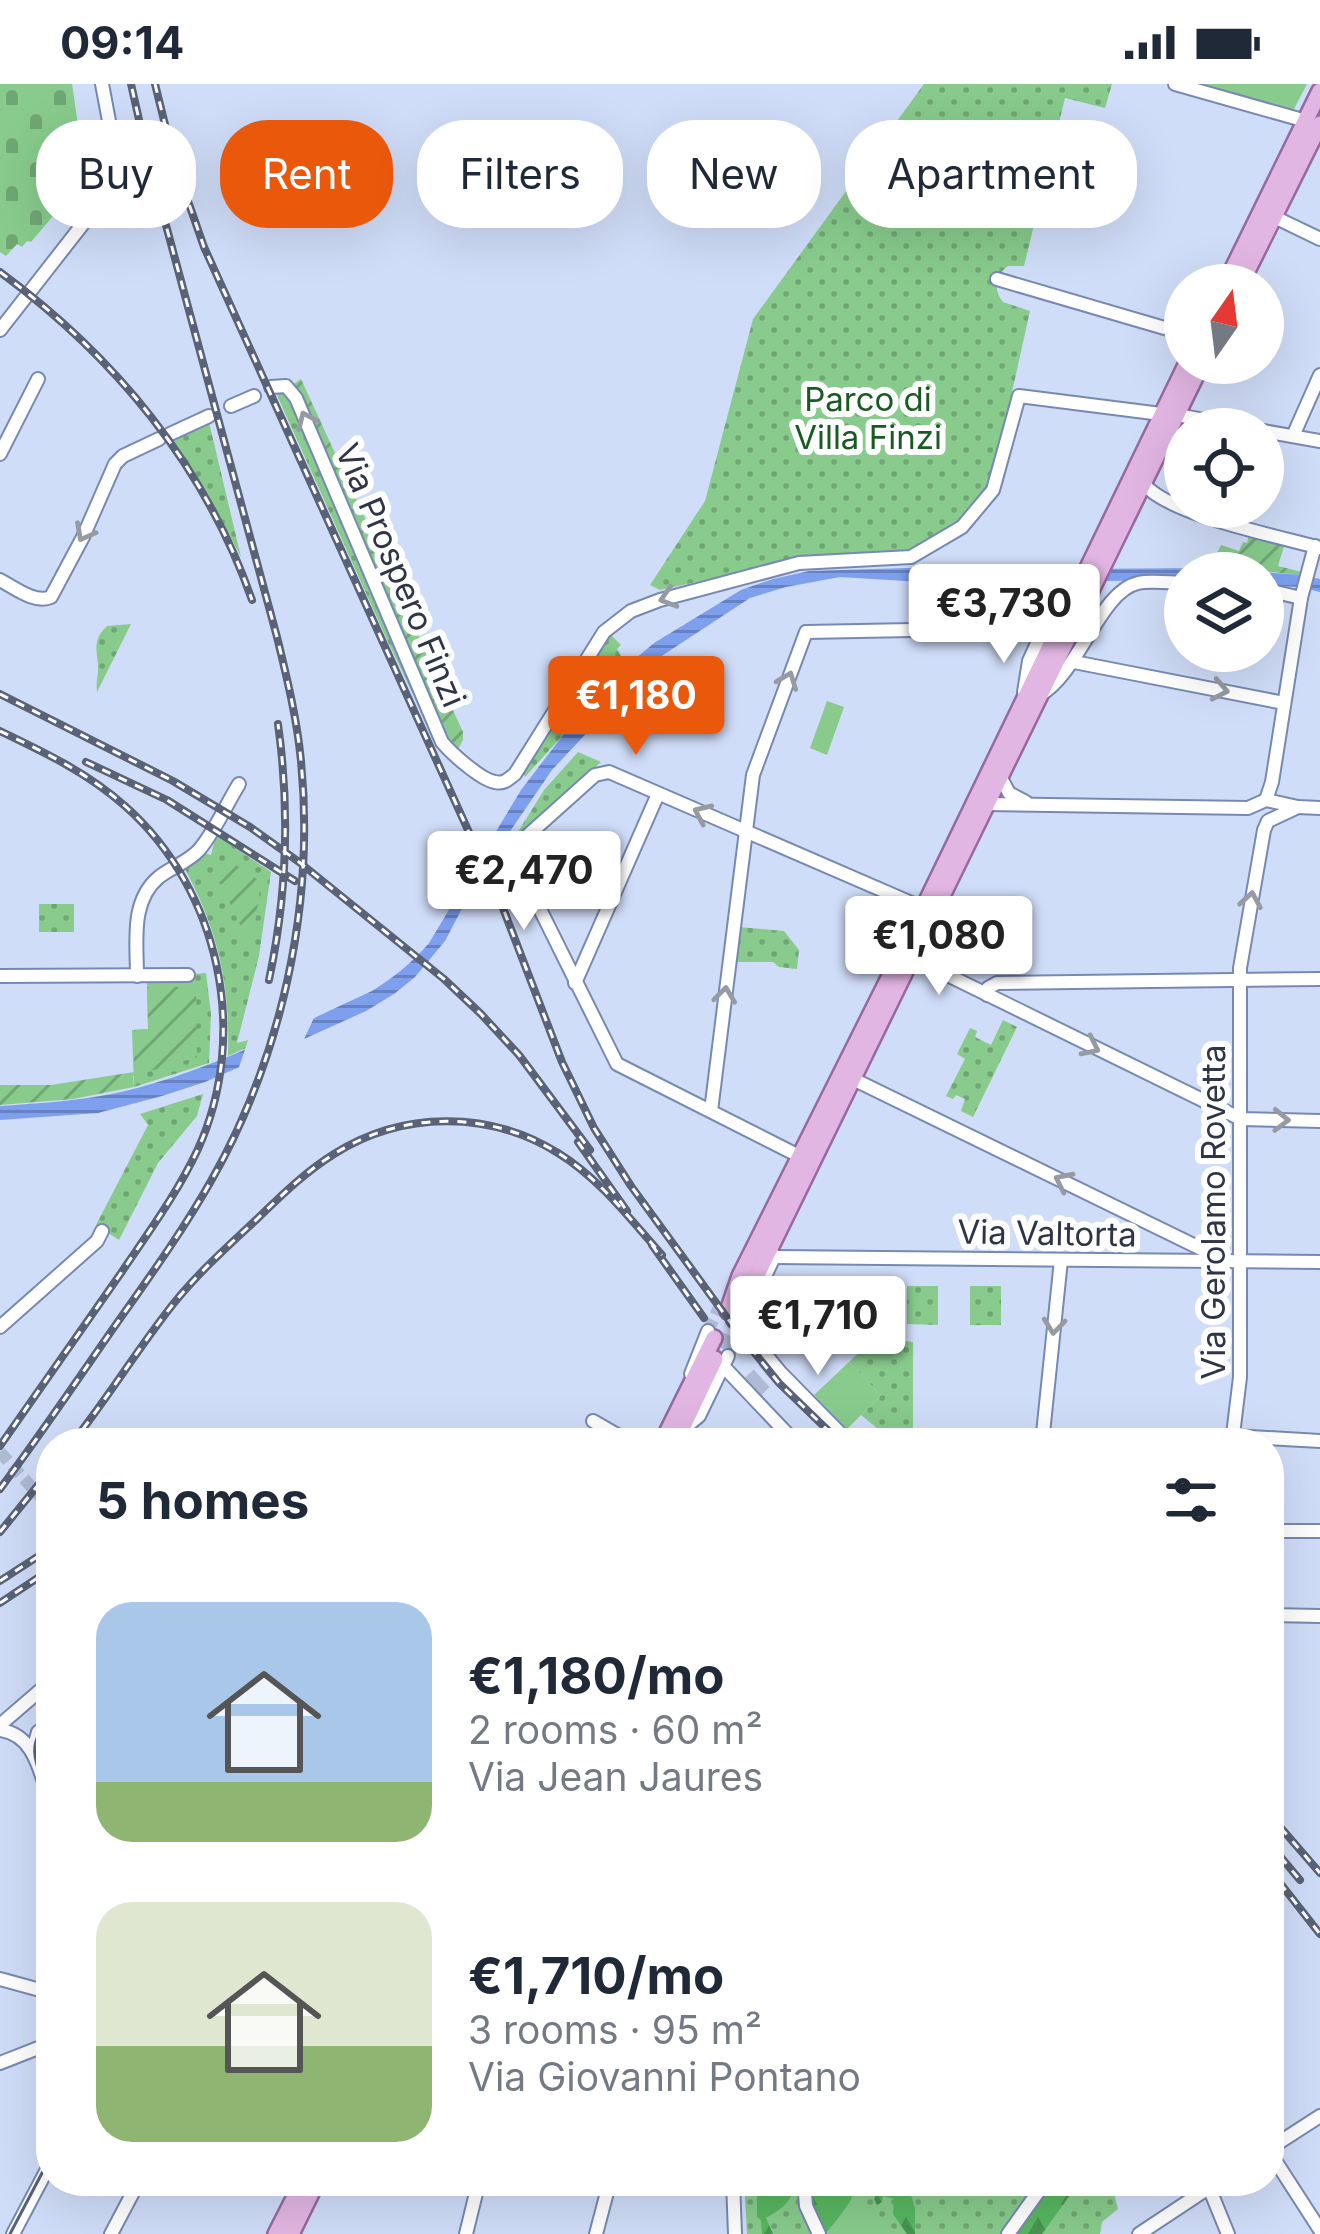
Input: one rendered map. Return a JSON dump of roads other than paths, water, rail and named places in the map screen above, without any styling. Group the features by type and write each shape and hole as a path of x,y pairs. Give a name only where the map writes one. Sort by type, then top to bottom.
{"main road":[{"path":"1248,264 1313,122 1320,92"},
{"path":"1238,264 1268,214"},
{"path":"847,1076 914,958 1164,425"},
{"path":"1096,567 1144,484 1164,429"},
{"path":"733,1318 740,1276 806,1159 923,908 1087,586"},
{"path":"733,1318 772,1252 806,1159"},
{"path":"670,1428 690,1387 719,1348"},
{"path":"682,1428 719,1348"},
{"path":"276,2234 295,2196"},
{"path":"290,2234 309,2196"}],"street":[{"path":"0,330 106,189 112,161 102,84"},
{"path":"1175,84 1313,122"},
{"path":"1268,214 1320,239"},
{"path":"997,278 1164,328"},
{"path":"1293,436 1320,374"},
{"path":"0,454 38,379"},
{"name":"Via Prospero Finzi","path":"271,388 286,386 296,398 440,737 453,754 492,781 503,782 515,774 604,632 631,611 804,562 911,557 960,529 994,487 1018,395 1164,414"},
{"path":"231,406 254,395"},
{"path":"0,580 38,599 53,595 115,464 125,454 209,416"},
{"path":"1284,434 1320,441"},
{"path":"1144,484 1178,508 1317,547"},
{"name":"Via Gerolamo Rovetta","path":"1234,1428 1239,1386 1233,1262 1241,1120 1240,980 1302,594 1317,547"},
{"path":"1040,695 1074,662 1097,620 1128,587 1164,583"},
{"path":"1018,715 1029,661 1056,601 1053,586"},
{"path":"1284,592 1302,594"},
{"path":"710,1111 753,775 806,632 1023,628 1041,635"},
{"path":"1074,662 1284,703"},
{"path":"806,1159 617,1064 515,861 515,850 604,772 923,908"},
{"path":"1000,778 1009,793 1034,804"},
{"path":"137,976 137,918 145,895 157,879 201,847 238,784"},
{"path":"575,983 658,794"},
{"path":"988,803 1320,808"},
{"path":"914,958 1241,1120 1320,1121"},
{"path":"0,976 188,975"},
{"path":"986,995 997,983 1320,980"},
{"path":"847,1076 1233,1262"},
{"path":"0,1327 97,1241 102,1231"},
{"path":"1162,1261 1173,1248 1168,1233"},
{"name":"Via Valtorta","path":"772,1252 1320,1262"},
{"path":"1043,1428 1060,1260"},
{"path":"733,1318 773,1367 835,1428"},
{"path":"719,1348 783,1428"},
{"path":"593,1421 605,1428"},
{"path":"1284,1440 1320,1441"},
{"path":"1284,1531 1320,1531"},
{"path":"1284,1615 1320,1616"},
{"path":"36,1694 0,1728 21,1736 36,1762"},
{"path":"31,1698 36,1705"},
{"path":"32,1751 36,1737"},
{"path":"0,1979 36,1989"},
{"path":"0,2063 36,2049"},
{"path":"1284,2140 1320,2116"},
{"path":"1284,2174 1320,2230"},
{"path":"13,2234 36,2190"},
{"path":"111,2234 131,2196"},
{"path":"466,2234 475,2196"},
{"path":"596,2234 606,2196"},
{"path":"734,2196 735,2234"},
{"path":"805,2196 819,2234"},
{"path":"1008,2234 1035,2196"},
{"path":"1139,2234 1193,2196"},
{"path":"1216,2196 1228,2234"}],"water":[{"path":"1164,568 1164,580 938,583 840,577 750,598 654,661 552,770 478,878 445,941 394,994 304,1039 162,1096 98,1113 0,1120 0,1106 106,1095 186,1073 372,991 429,943 521,790 622,670 654,643 741,590 809,571"},
{"path":"1284,574 1320,579 1320,592 1284,586"}],"tunnel":[{"path":"708,1331 721,1303"},
{"path":"721,1348 735,1320"},
{"path":"728,1356 741,1328"},
{"path":"749,1382 769,1364"},
{"path":"757,1391 776,1372"},
{"path":"0,1452 36,1492"}],"tram line":[{"path":"36,1744 36,1760"},
{"path":"10,2234 36,2185"}],"railway":[{"path":"44,1428 175,1239 236,1133 257,1083 288,978 303,870 301,761 288,683 131,84"},
{"path":"155,84 174,161 204,247 501,903 562,1062 594,1128 736,1330 779,1383 826,1428"},
{"path":"0,272 81,340 151,417 209,504 252,600"},
{"path":"0,694 173,781 299,862 481,1014 519,1055 590,1150"},
{"path":"269,980 285,852 278,724"},
{"path":"0,731 96,783 158,840 204,921 223,1012 214,1105 190,1166 0,1446"},
{"path":"86,762 167,800 295,881"},
{"path":"83,1428 161,1320 214,1260 313,1169 360,1140 388,1130 446,1121 475,1123 531,1139 587,1174 662,1255"},
{"path":"578,1142 627,1211"},
{"path":"652,1245 704,1318"},
{"path":"0,1489 36,1439"},
{"path":"0,1532 36,1488"},
{"path":"0,1581 36,1558"},
{"path":"0,1603 36,1579"},
{"path":"1284,1831 1320,1873"},
{"path":"1284,1861 1300,1880"},
{"path":"1284,1888 1320,1934"}],"park label":[{"name":"Parco di Villa Finzi","path":"868,418"}]}
